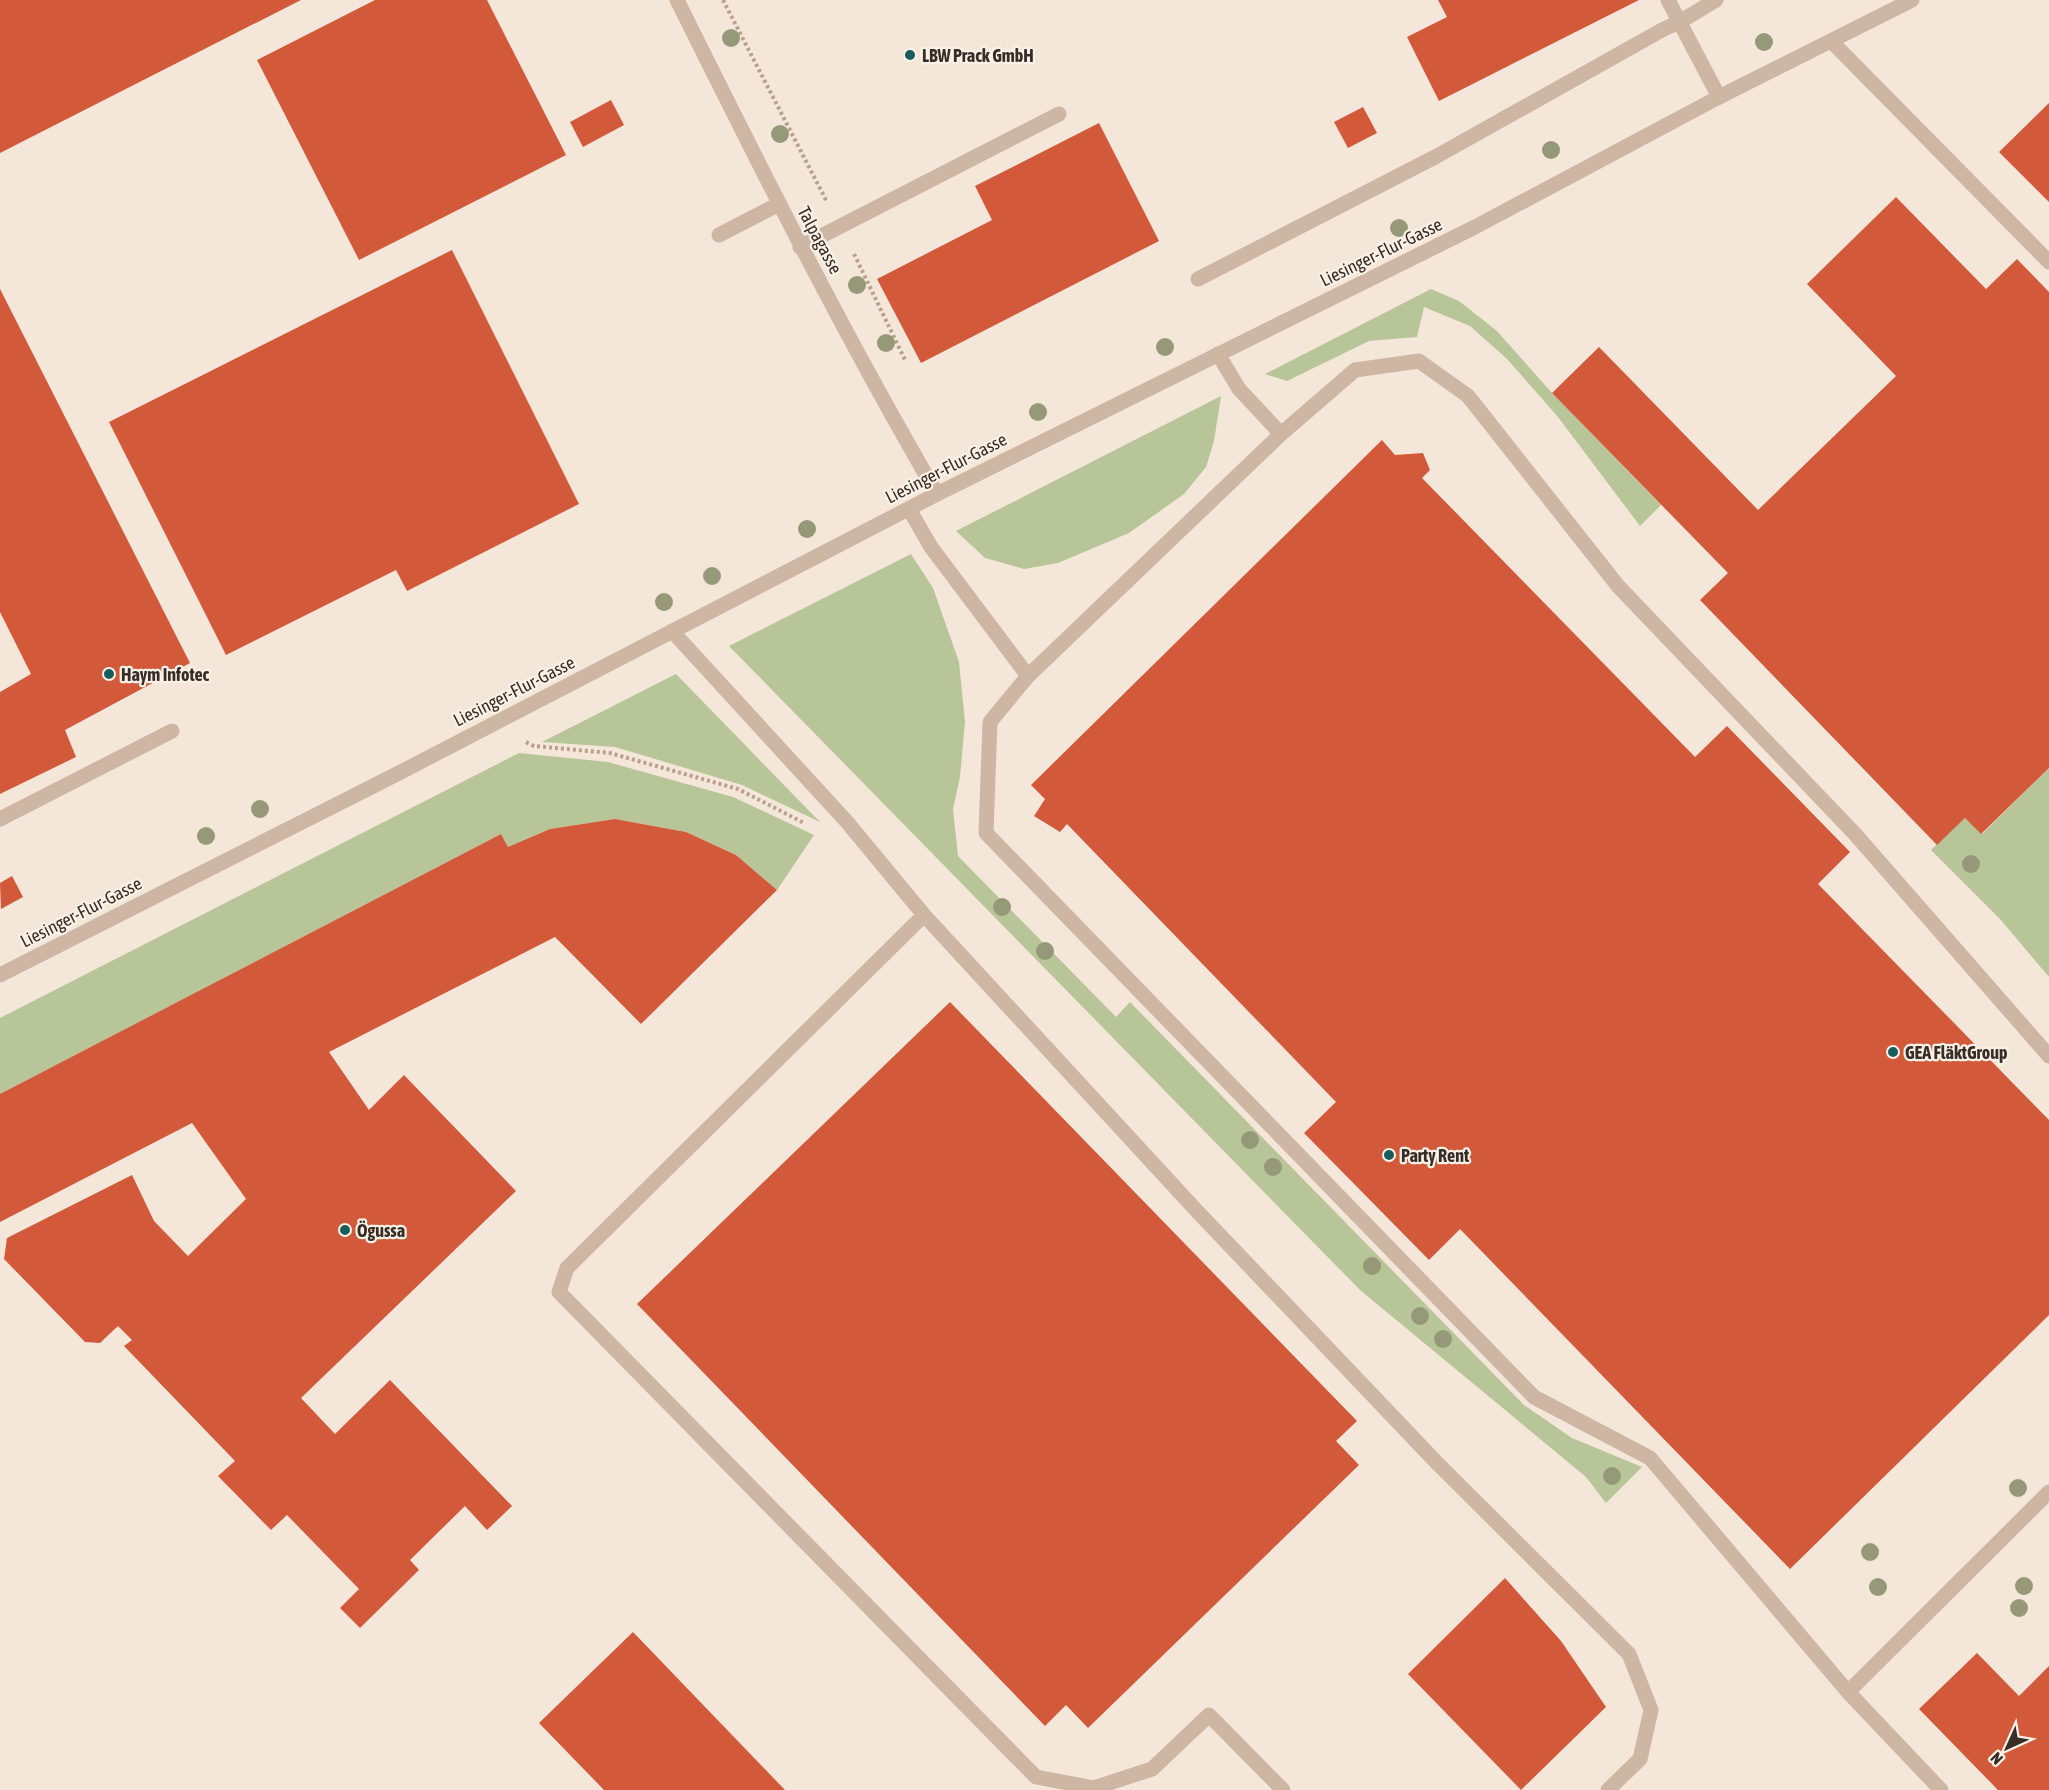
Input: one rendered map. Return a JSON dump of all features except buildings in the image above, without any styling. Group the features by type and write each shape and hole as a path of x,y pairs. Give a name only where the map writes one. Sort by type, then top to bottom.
{"street":[{"name":"Talpagasse","path":"677,0 800,247 883,401 937,494"},
{"path":"1668,0 1719,97"},
{"path":"1198,279 1437,156 1716,0"},
{"name":"Liesinger-Flur-Gasse","path":"0,975 395,775 937,494 1475,228 1719,97 1912,0"},
{"path":"1831,41 2049,262"},
{"path":"800,247 1059,114"},
{"path":"719,235 779,204"},
{"path":"1218,354 1239,389 1281,434"},
{"path":"1941,1790 1848,1692 1650,1458 1534,1397 986,834 990,722 1028,676 1281,434 1355,370 1419,361 1468,396 1618,586 1855,834 2049,1056"},
{"path":"909,509 931,547 1028,676"},
{"path":"672,631 847,822 924,915 1195,1209 1405,1429 1629,1654 1651,1710 1640,1759 1608,1790"},
{"path":"0,819 172,731"},
{"path":"924,915 567,1268 559,1293 1036,1777 1094,1788 1152,1769 1209,1715 1282,1790"},
{"path":"1848,1692 2049,1492"}],"path":[{"path":"723,0 841,226 906,362"},
{"path":"525,742 534,746 610,753 738,789 817,829 847,822"}],"green space":[{"path":"1431,289 1459,301 1497,331 1552,393 1661,505 1640,526 1558,417 1507,359 1470,326 1424,307 1417,337 1369,341 1287,381 1265,374"},
{"path":"1221,396 1214,441 1206,467 1184,494 1129,533 1058,563 1024,569 985,558 956,531"},
{"path":"911,554 933,588 959,662 965,722 960,777 953,809 958,856 1116,1017 1130,1002 1524,1405 1572,1438 1642,1467 1606,1503 1586,1477 1360,1290 729,646"},
{"path":"676,674 820,822 742,785 615,747 542,742"},
{"path":"519,753 608,762 733,797 814,835 777,890 736,855 686,832 615,819 550,829 508,847 501,834 0,1094 0,1018"},
{"path":"2049,768 2049,977 2000,919 1931,850 1965,818 1982,834"}],"place":[{"name":"LBW Prack GmbH","path":"910,55"},
{"name":"Haym Infotec","path":"109,674"},
{"name":"GEA FläktGroup","path":"1893,1052"},
{"name":"Party Rent","path":"1389,1155"},
{"name":"Ögussa","path":"345,1230"}]}
